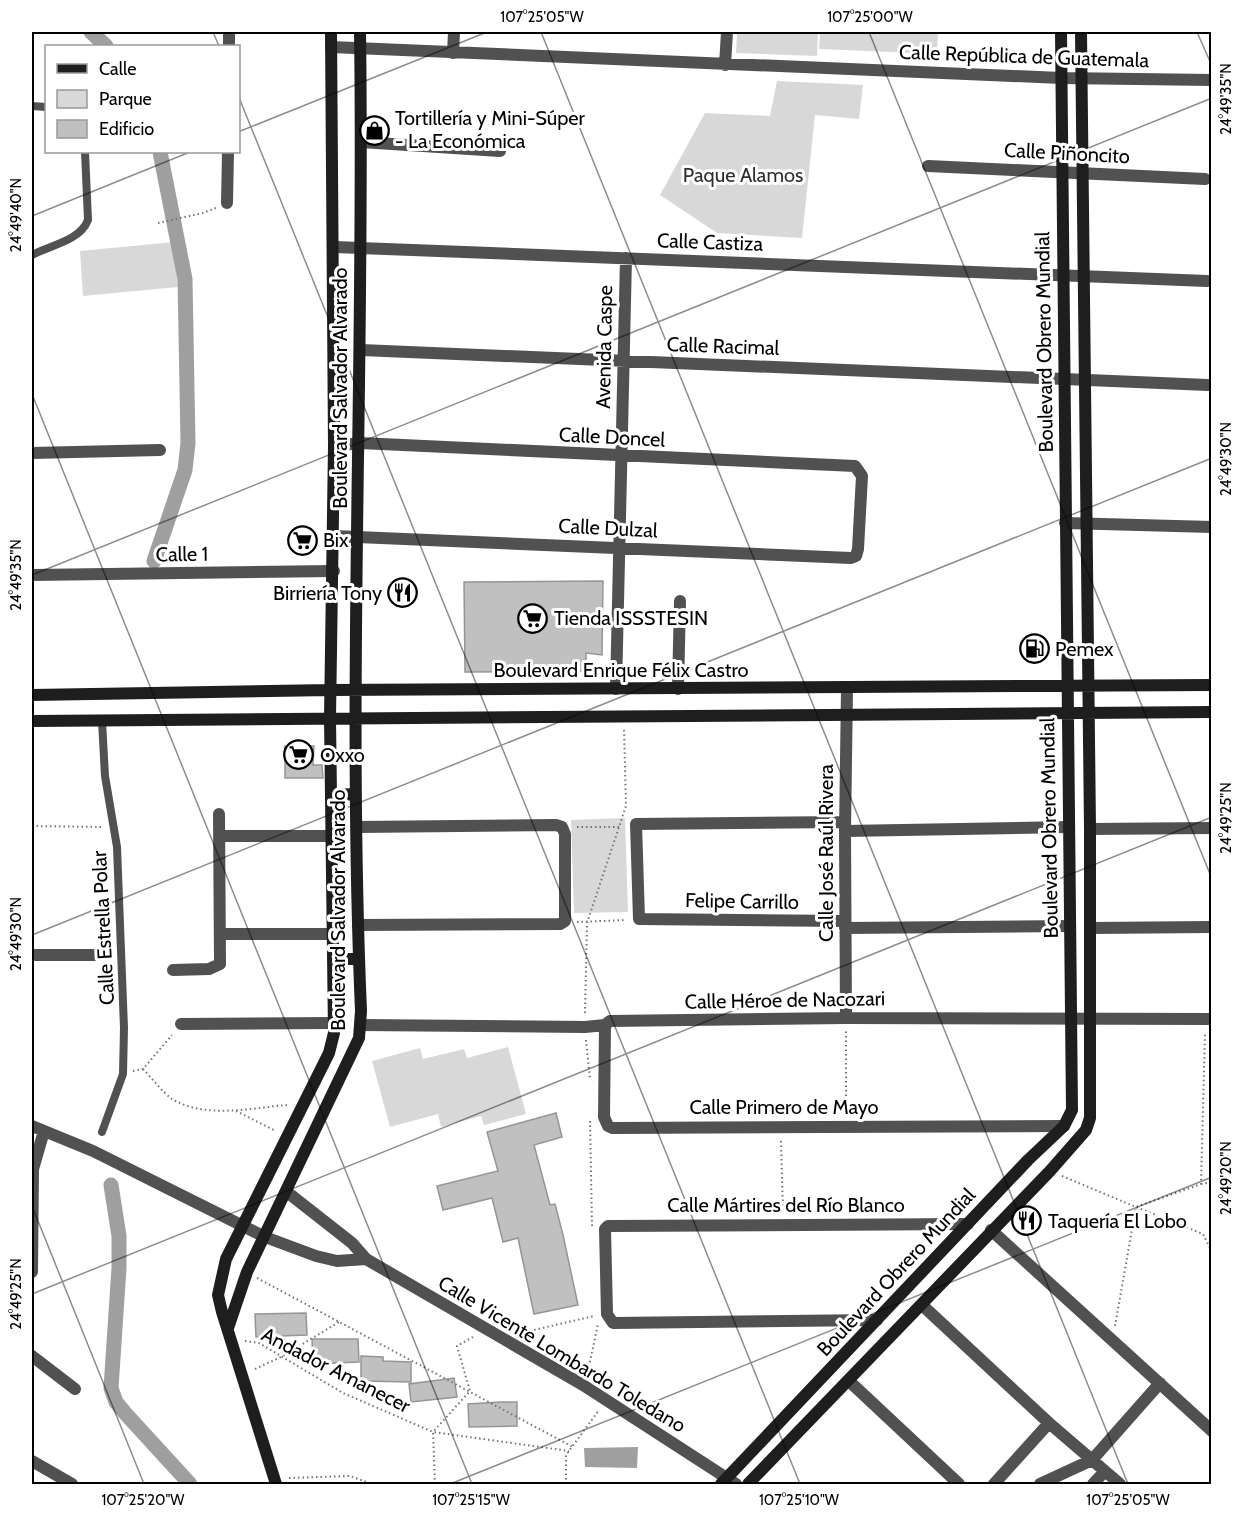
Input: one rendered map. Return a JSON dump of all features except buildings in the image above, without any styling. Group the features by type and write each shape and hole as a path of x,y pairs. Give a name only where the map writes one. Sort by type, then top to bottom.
{"street":[{"name":"Boulevard Salvador Alvarado","path":"275,1482 218,1295 226,1259 329,1053 334,1023 330,718 334,572 334,247 331,32"},
{"name":"Boulevard Salvador Alvarado","path":"229,1333 247,1272 356,1050 360,1024 355,691 361,350 360,32"},
{"path":"453,53 454,32"},
{"path":"725,65 727,32"},
{"name":"Boulevard Obrero Mundial","path":"728,1482 934,1259 1064,1126 1072,1110 1061,32"},
{"name":"Boulevard Obrero Mundial","path":"748,1485 1050,1171 1086,1130 1090,1118 1090,829 1083,379 1081,32"},
{"name":"Calle República de Guatemala","path":"331,47 1061,78 1212,80"},
{"path":"361,142 500,151"},
{"path":"227,202 228,153"},
{"name":"Calle Piñoncito","path":"928,166 1205,179"},
{"name":"Calle Castiza","path":"334,247 1207,281"},
{"name":"Avenida Caspe","path":"616,689 626,258"},
{"name":"Calle Racimal","path":"361,350 1208,385"},
{"name":"Calle Doncel","path":"334,446 360,443 621,457 855,466 860,471 861,487 856,556"},
{"path":"32,453 160,450"},
{"path":"1065,523 1212,527"},
{"name":"Calle Dulzal","path":"334,536 851,558 856,556"},
{"name":"Calle 1","path":"32,575 334,572"},
{"path":"678,689 680,601"},
{"name":"Boulevard Enrique Félix Castro","path":"32,695 331,690 847,689 1212,685"},
{"name":"Calle José Raúl Rivera","path":"846,1018 847,689"},
{"path":"32,722 1212,712"},
{"path":"332,795 356,794"},
{"path":"173,970 209,969 220,964 219,814"},
{"path":"639,919 636,824 1068,827"},
{"path":"357,827 562,827 565,834 565,921 560,924 358,925"},
{"path":"1090,829 1212,828"},
{"path":"219,837 333,836"},
{"path":"1069,871 1090,872"},
{"name":"Felipe Carrillo","path":"639,919 845,925 1070,926"},
{"path":"1090,928 1212,927"},
{"path":"221,934 334,934"},
{"path":"32,955 96,955"},
{"path":"333,960 359,959"},
{"name":"Calle Héroe de Nacozari","path":"360,1024 585,1027 610,1021 846,1018 1208,1019"},
{"path":"182,1024 334,1023"},
{"name":"Calle Primero de Mayo","path":"605,1024 604,1117 608,1126 1064,1126"},
{"path":"32,1126 93,1151 265,1237 316,1256 337,1261 366,1259"},
{"path":"32,1272 33,1169 44,1131"},
{"name":"Calle Vicente Lombardo Toledano","path":"286,1192 352,1243 366,1259 604,1399 728,1482"},
{"name":"Calle Mártires del Río Blanco","path":"877,1320 613,1323 607,1314 605,1227 968,1224"},
{"path":"991,1230 1212,1431"},
{"path":"934,1259 951,1274"},
{"path":"922,1305 1049,1423 1120,1485"},
{"path":"32,1356 75,1389"},
{"path":"849,1381 959,1485"},
{"path":"1040,1485 1092,1460 1160,1383"},
{"path":"994,1485 1049,1423"},
{"path":"32,1461 72,1485"},
{"path":"1093,1485 1105,1471"}],"lane":[{"path":"32,255 68,239 85,228 88,220 85,153"},
{"name":"Calle Estrella Polar","path":"102,721 105,776 117,847 122,956 123,1074 102,1132"}],"path":[{"path":"158,223 203,213"},
{"path":"562,827 619,827 636,824"},
{"path":"32,826 112,827"},
{"path":"565,921 587,923 639,919"},
{"path":"846,1018 846,1125"},
{"path":"1201,1184 1208,1019"},
{"path":"123,1074 143,1069 182,1024"},
{"path":"143,1069 171,1098 185,1105 216,1111 304,1104"},
{"path":"233,1109 287,1137"},
{"path":"781,1126 783,1224"},
{"path":"1050,1171 1203,1234 1212,1252"},
{"path":"1136,1207 1212,1182"},
{"path":"1113,1340 1136,1207"},
{"path":"247,1272 573,1447"},
{"path":"516,1333 526,1334 600,1315"},
{"path":"241,1375 281,1357 339,1322"},
{"path":"470,1391 457,1346 487,1329"},
{"name":"Andador Amanecer","path":"229,1333 259,1343 343,1394 433,1432 569,1451"},
{"path":"435,1485 433,1432 470,1391"},
{"path":"566,1485 566,1455 597,1415 604,1399"},
{"path":"275,1482 350,1476 372,1484"}],"green space":[{"path":"737,32 818,32 817,56 736,53"},
{"path":"820,32 938,32 937,54 819,49"},
{"name":"Paque Alamos","path":"777,81 863,85 859,119 815,115 802,238 717,233 660,195 705,113 770,116"},
{"path":"174,242 178,287 83,296 80,251"},
{"path":"625,818 628,912 574,913 571,820"},
{"path":"508,1047 526,1114 484,1125 481,1116 441,1127 438,1114 390,1127 372,1061 420,1048 423,1059 464,1049 467,1058"}],"shaded area":[{"path":"638,1447 637,1468 585,1467 584,1448"}],"waterway":[{"path":"91,32 105,45"},
{"path":"154,561 185,470 188,443 185,279 160,153"},
{"path":"111,1185 119,1236 111,1388 116,1402 125,1413 190,1484"}],"place":[{"name":"Tortillería y Mini-Súper - La Económica","path":"374,130"},
{"name":"Bix","path":"302,540"},
{"name":"Birriería Tony","path":"403,593"},
{"name":"Tienda ISSSTESIN","path":"533,618"},
{"name":"Pemex","path":"1034,649"},
{"name":"Oxxo","path":"299,755"},
{"name":"Taquería El Lobo","path":"1027,1221"}]}
